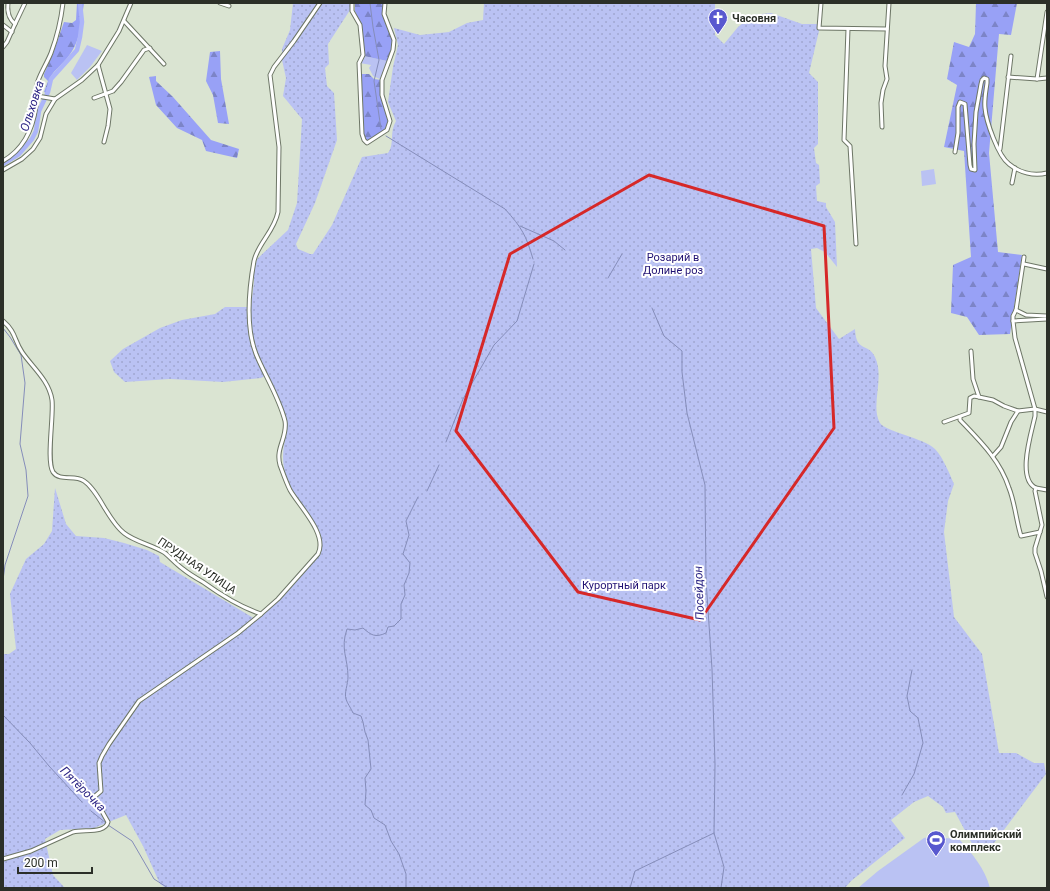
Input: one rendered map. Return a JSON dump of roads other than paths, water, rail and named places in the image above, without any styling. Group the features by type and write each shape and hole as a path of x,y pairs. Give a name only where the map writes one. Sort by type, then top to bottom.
{"street":[{"path":"7,3 10,20 15,24"},
{"path":"3,47 12,32 25,3"},
{"path":"3,161 15,153 28,137 35,111 37,83 51,52 61,20 63,3"},
{"path":"3,170 22,159 33,149 40,138 46,114 55,99 76,84 98,65 114,40 131,3"},
{"path":"220,3 229,6"},
{"path":"3,859 32,851 79,830 101,830 104,828 108,823 95,799 95,795 101,791 99,763 109,744 139,701 238,633 261,614 278,599 310,564 318,554 321,546 310,519 290,490 280,464 278,456 284,435 285,422 253,345 249,313 255,259 261,245 276,222 278,212 279,147 270,75 274,67 294,42 320,3"},
{"path":"352,3 352,11 360,25 363,55 359,63 362,134 367,143 387,130 390,121 382,95 382,80 393,50 394,40 384,14 385,3"},
{"path":"820,3 819,28 887,29"},
{"path":"882,127 881,104 883,90 887,79 885,66 889,3"},
{"path":"1037,79 1047,12"},
{"path":"124,20 164,64"},
{"path":"3,25 12,32"},
{"path":"848,29 844,140 850,146 856,244"},
{"path":"94,98 113,91 144,50 150,48"},
{"path":"1000,151 1011,56"},
{"path":"98,65 107,94 110,114 104,142"},
{"path":"1008,77 1037,79 1047,78"},
{"path":"955,152 958,133 958,107 960,102 965,104 970,165 971,169 975,170 974,144 976,112 981,84 984,78 987,79 984,106 986,116 992,136 1007,164 1028,174 1040,175 1047,173"},
{"path":"37,96 55,99"},
{"path":"1012,183 1014,168"},
{"path":"1024,257 1013,321 1015,338 1035,409 1035,416 1026,460 1026,472 1030,483 1033,486 1047,490"},
{"path":"1024,264 1047,269"},
{"path":"1016,310 1026,315 1047,316"},
{"path":"1013,321 1047,319"},
{"name":"ПРУДНАЯ УЛИЦА","path":"3,321 10,328 20,349 36,369 50,392 52,410 51,467 54,472 59,476 84,480 90,486 116,525 124,534 164,552 183,570 219,593 261,614"},
{"path":"971,351 974,379 979,396"},
{"path":"944,422 969,413 971,396 979,396 994,400 1004,406 1018,411 1035,409 1047,412"},
{"path":"993,456 1001,447 1011,422 1018,411"},
{"path":"960,417 960,420 993,456 1002,470 1009,487 1021,536 1040,532"},
{"path":"1036,488 1034,491 1042,526 1035,548 1035,553 1047,597"}],"waterway":[{"name":"Ольховка","path":"3,164 19,154 32,139 36,131 39,111 48,92 51,79 77,50 82,22 80,3"},
{"path":"370,3 379,60 374,81 381,129"},
{"path":"386,136 505,209 516,221 523,232 533,259"},
{"path":"520,226 554,241 565,250"},
{"path":"608,278 622,254"},
{"path":"446,442 463,399 494,345 517,321 534,264"},
{"name":"Посейдон","path":"652,308 664,336 682,351 682,372 687,413 705,485 706,580 712,669 715,764 714,833 724,867 721,888"},
{"name":"Пятёрочка","path":"3,328 21,355 25,383 20,444 26,470 28,496 5,565 3,580"},
{"path":"427,491 439,465"},
{"path":"406,888 406,874 399,854 391,841 385,825 374,818 371,810 365,805 365,778 371,769 368,740 361,716 353,713 346,699 345,694 348,670 344,642 347,629 355,630 363,628 371,634 379,635 386,633 388,627 394,626 401,619 401,604 405,595 404,585 409,573 410,563 403,554 409,535 406,521 418,497"},
{"name":"Пятёрочка","path":"3,630 3,681"},
{"path":"902,795 914,774 923,743 918,718 910,711 907,696 912,670"},
{"name":"Пятёрочка","path":"3,715 82,802"},
{"name":"Пятёрочка","path":"91,811 106,823"},
{"name":"Пятёрочка","path":"108,825 132,841 154,879 168,888"},
{"path":"630,888 635,871 714,833"}],"place":[{"name":"Часовня","path":"718,35"},
{"name":"Олимпийский комплекс","path":"936,857"}],"park label":[{"name":"Розарий в Долине роз","path":"673,263"},
{"name":"Курортный парк","path":"624,585"}]}
